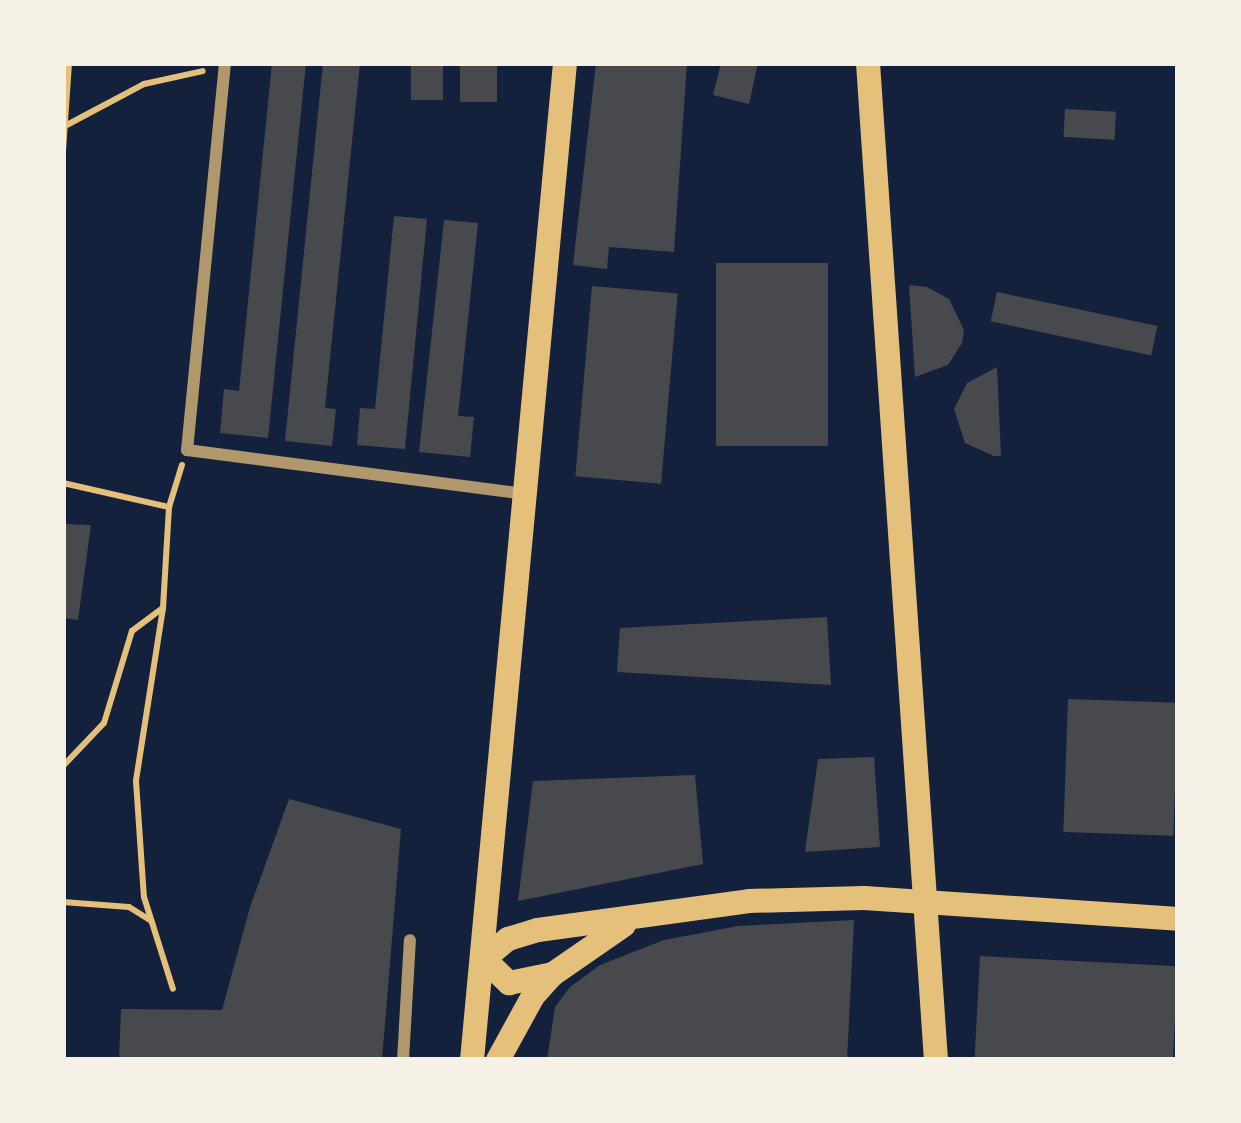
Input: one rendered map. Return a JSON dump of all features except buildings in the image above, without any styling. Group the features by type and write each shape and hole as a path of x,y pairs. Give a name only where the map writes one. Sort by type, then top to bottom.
{"main road":[{"path":"472,1060 566,63"},
{"path":"868,63 936,1060"},
{"path":"488,892 502,913 538,930"},
{"path":"484,959 508,939 538,930 706,904 771,900 928,902 1178,920"},
{"path":"498,1060 533,996 553,974 607,933 642,917"},
{"path":"484,959 509,983 553,974"}],"street":[{"path":"225,68 187,450 526,494"},
{"path":"403,1060 410,940"}],"path":[{"path":"63,152 69,63"},
{"path":"63,127 144,85 225,68"},
{"path":"173,988 144,897 136,781 163,608 169,507 187,450"},
{"path":"63,483 169,507"},
{"path":"63,766 104,723 133,631 163,608"},
{"path":"63,902 129,907 152,922"}]}
